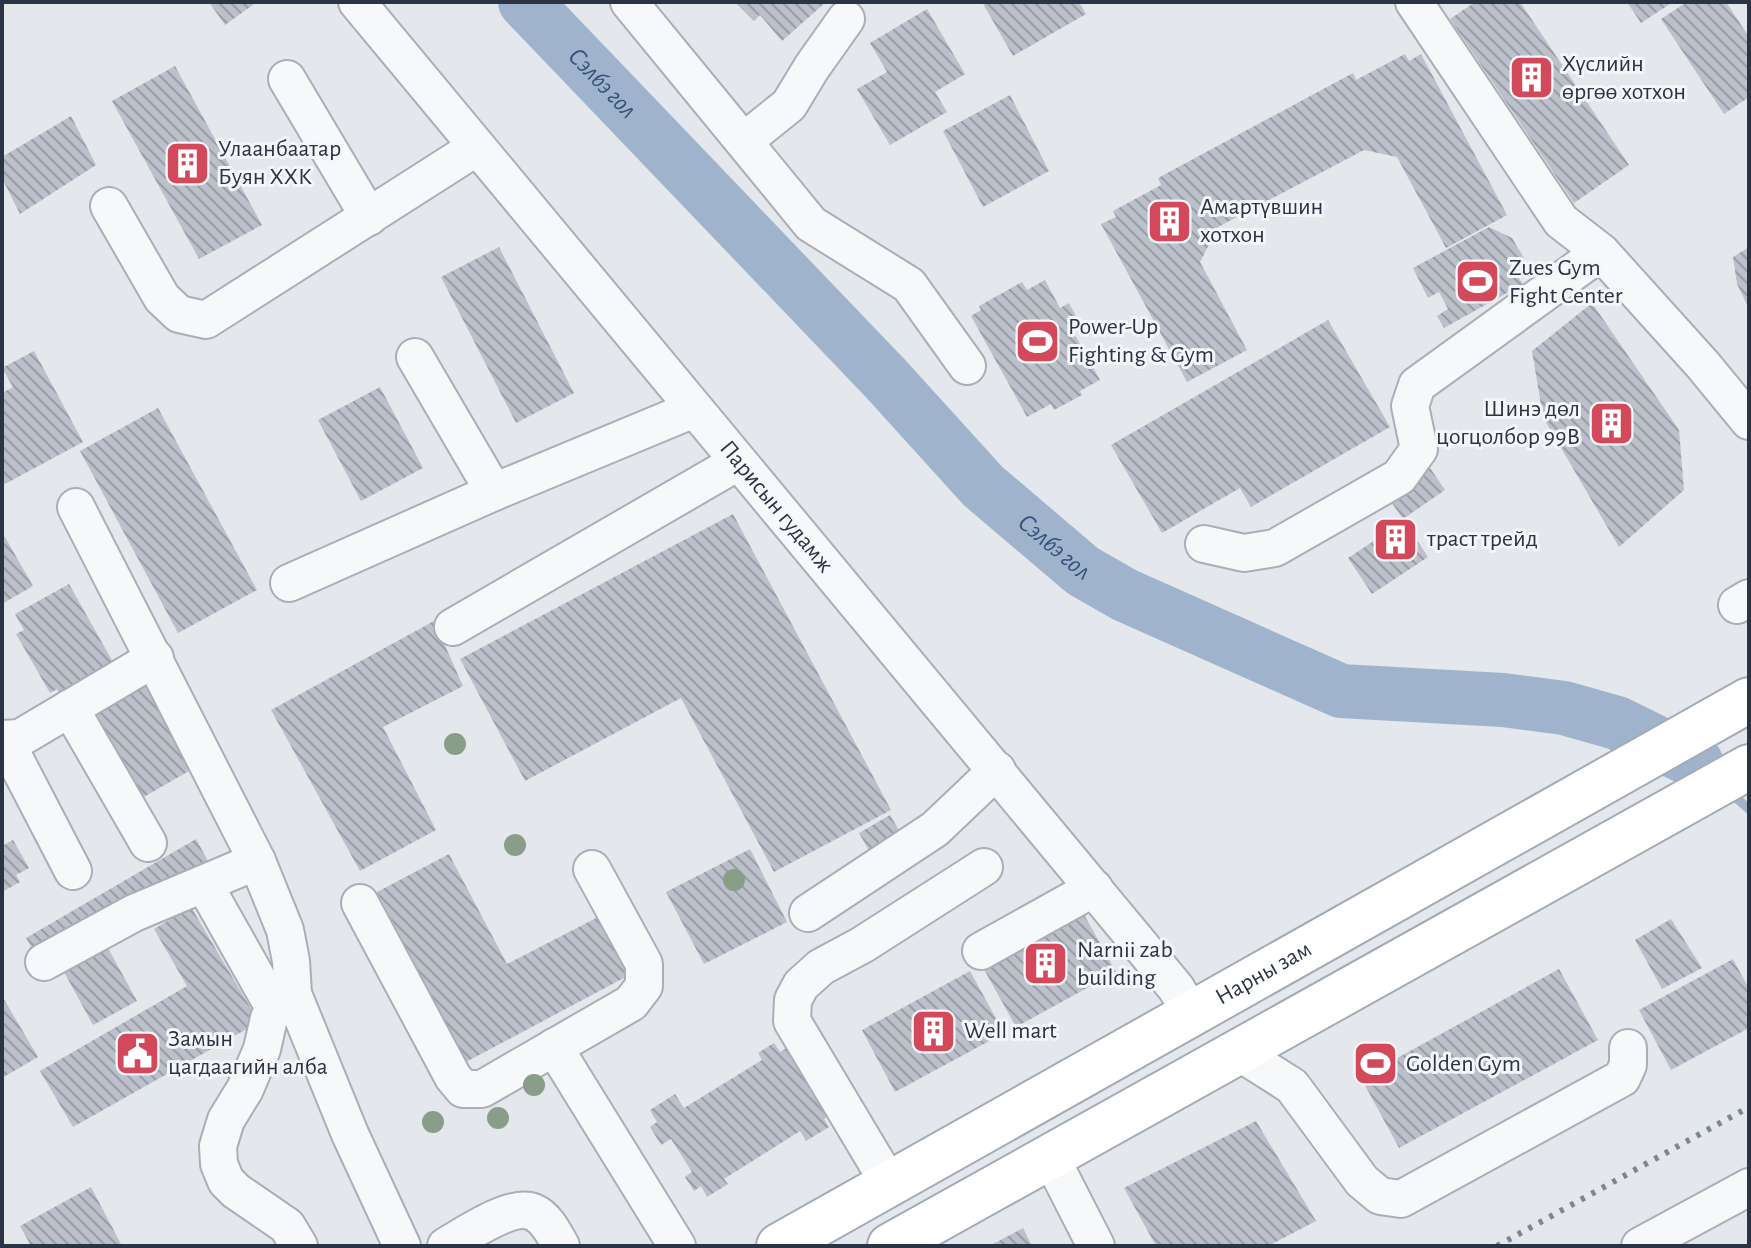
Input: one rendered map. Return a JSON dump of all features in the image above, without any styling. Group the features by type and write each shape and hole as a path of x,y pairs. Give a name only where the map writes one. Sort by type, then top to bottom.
{"main road":[{"name":"Нарны зам","path":"779,1246 1749,700"},
{"path":"890,1246 1749,767"}],"street":[{"name":"Парисын гудамж","path":"357,2 997,770 1176,988 1192,1015"},
{"path":"629,2 811,224 909,285 967,366"},
{"path":"1414,2 1561,221 1601,252 1749,421"},
{"path":"744,141 789,105 846,19"},
{"path":"287,79 369,217"},
{"path":"109,206 162,298 179,314 206,320 477,147"},
{"path":"1204,544 1244,553 1275,548 1399,477 1419,449 1410,406 1417,385 1601,252"},
{"path":"415,357 494,492"},
{"path":"289,583 494,492 694,409"},
{"path":"453,627 738,462"},
{"path":"76,507 257,861 285,930 291,961 284,1001 245,1089 226,1120 218,1146 219,1164 226,1181 287,1226 299,1246"},
{"path":"73,871 3,740 20,738 155,658"},
{"path":"70,708 148,843"},
{"path":"808,913 935,829 997,770"},
{"path":"44,962 134,913 257,861"},
{"path":"890,1185 792,1021 793,1000 801,985 821,967 862,945 984,867"},
{"path":"360,903 453,1077 463,1089 482,1089 631,1003 641,993 646,979 644,964 592,869"},
{"path":"204,884 284,1001 402,1246"},
{"path":"981,951 1094,888"},
{"path":"554,1047 677,1246"},
{"path":"1237,1051 1292,1086 1362,1181 1380,1196 1401,1199 1622,1078 1628,1065 1628,1048"},
{"path":"1050,1156 1096,1246"},
{"path":"1640,1246 1749,1187"},
{"path":"446,1246 514,1211 532,1211 546,1221 561,1246"}],"building":[{"path":"209,2 257,2 225,25"},
{"path":"735,2 826,2 782,41 760,15 754,21"},
{"path":"982,2 1079,2 1086,14 1013,56"},
{"name":"Хүслийн өргөө хотхон","path":"1475,2 1520,2 1629,165 1574,203 1450,19"},
{"name":"Хүслийн өргөө хотхон","path":"1627,2 1673,2 1641,23"},
{"name":"Хүслийн өргөө хотхон","path":"1687,2 1726,2 1749,37 1749,97 1724,114 1661,19"},
{"path":"927,9 965,74 935,92 947,112 890,145 857,89 887,72 870,43"},
{"name":"Амартүвшин хотхон","path":"1405,54 1409,61 1421,54 1507,215 1446,248 1397,157 1364,150 1218,227 1200,262 1247,350 1187,382 1101,224 1116,217 1113,211 1161,185 1158,178 1353,73 1356,80"},
{"name":"Улаанбаатар Буян ХХК","path":"175,66 262,225 199,259 112,101"},
{"path":"1010,95 1049,171 983,207 943,131"},
{"path":"71,116 96,165 20,214 2,178 2,157"},
{"path":"1489,227 1512,238 1524,258 1510,266 1523,284 1444,328 1437,316 1448,309 1439,292 1428,298 1413,268"},
{"path":"499,247 574,393 516,423 441,277"},
{"path":"1749,247 1749,309 1737,284 1733,257"},
{"path":"1045,280 1060,308 1069,303 1078,320 1069,324 1100,380 1080,391 1082,395 1054,410 1051,404 1027,417 971,316 981,310 979,306 1022,282 1027,290"},
{"name":"Шинэ дөл цогцолбор 99В","path":"1592,303 1679,430 1684,490 1619,547 1543,417 1532,351"},
{"path":"1328,320 1390,427 1251,507 1240,488 1162,533 1111,445"},
{"path":"34,351 83,442 5,484 2,479 2,393 13,387 2,368"},
{"path":"380,387 423,468 361,501 318,420"},
{"path":"158,408 257,590 178,633 80,451"},
{"path":"1430,468 1445,490 1403,519 1387,496"},
{"path":"733,514 891,810 774,872 681,698 525,781 460,659"},
{"name":"траст трейд","path":"1404,521 1428,557 1372,594 1348,558"},
{"path":"2,532 33,586 2,604"},
{"path":"69,584 118,671 64,702 57,689 50,693 16,634 24,630 15,614"},
{"path":"434,621 463,686 383,727 436,830 360,871 271,710"},
{"path":"147,679 196,767 142,798 94,730 102,725 93,710"},
{"path":"890,815 907,844 875,861 859,833"},
{"path":"196,839 208,861 37,956 26,938"},
{"path":"13,840 29,868 16,875 20,882 2,892 2,846"},
{"path":"750,849 787,922 704,964 666,892"},
{"path":"449,854 507,964 604,914 635,972 466,1062 377,892"},
{"name":"Narnii zab building","path":"1076,900 1116,972 1016,1027 976,955"},
{"name":"Замын цагдаагийн алба","path":"191,907 259,1022 73,1127 40,1071 187,986 154,929"},
{"path":"1671,919 1702,968 1662,989 1635,940"},
{"path":"102,937 137,1001 93,1025 58,961"},
{"path":"1733,959 1749,989 1749,1028 1671,1070 1639,1010"},
{"path":"1559,969 1598,1040 1399,1148 1361,1078"},
{"name":"Well mart","path":"970,971 1004,1033 895,1092 862,1030"},
{"path":"2,996 38,1057 2,1078"},
{"path":"774,1043 780,1052 789,1046 831,1114 824,1119 829,1127 806,1141 800,1131 724,1179 728,1184 707,1197 701,1186 694,1191 685,1177 692,1172 671,1139 661,1145 650,1127 657,1122 650,1110 675,1094 684,1108 762,1060 758,1053"},
{"path":"1256,1121 1316,1221 1268,1246 1156,1246 1124,1188"},
{"path":"91,1187 122,1246 31,1246 20,1226"},
{"path":"1023,1228 1032,1246 989,1246"}],"waterway":[{"name":"Сэлбэ гол","path":"525,2 886,379 983,486 1083,571 1125,595 1341,691 1503,700 1564,708 1617,723 1696,762"},
{"name":"Сэлбэ гол","path":"1696,762 1711,775"},
{"name":"Сэлбэ гол","path":"1728,791 1749,809"}],"railway":[{"path":"1497,1246 1749,1107"}],"place":[{"name":"Хүслийн өргөө хотхон","path":"1531,78"},
{"name":"Улаанбаатар Буян ХХК","path":"187,163"},
{"name":"Амартүвшин хотхон","path":"1169,221"},
{"name":"Zues Gym Fight Center","path":"1478,282"},
{"name":"Power-Up Fighting & Gym","path":"1037,341"},
{"name":"Шинэ дөл цогцолбор 99В","path":"1611,423"},
{"name":"траст трейд","path":"1396,539"},
{"name":"Narnii zab building","path":"1046,964"},
{"name":"Well mart","path":"933,1031"},
{"name":"Замын цагдаагийн алба","path":"137,1053"},
{"name":"Golden Gym","path":"1375,1064"}]}
